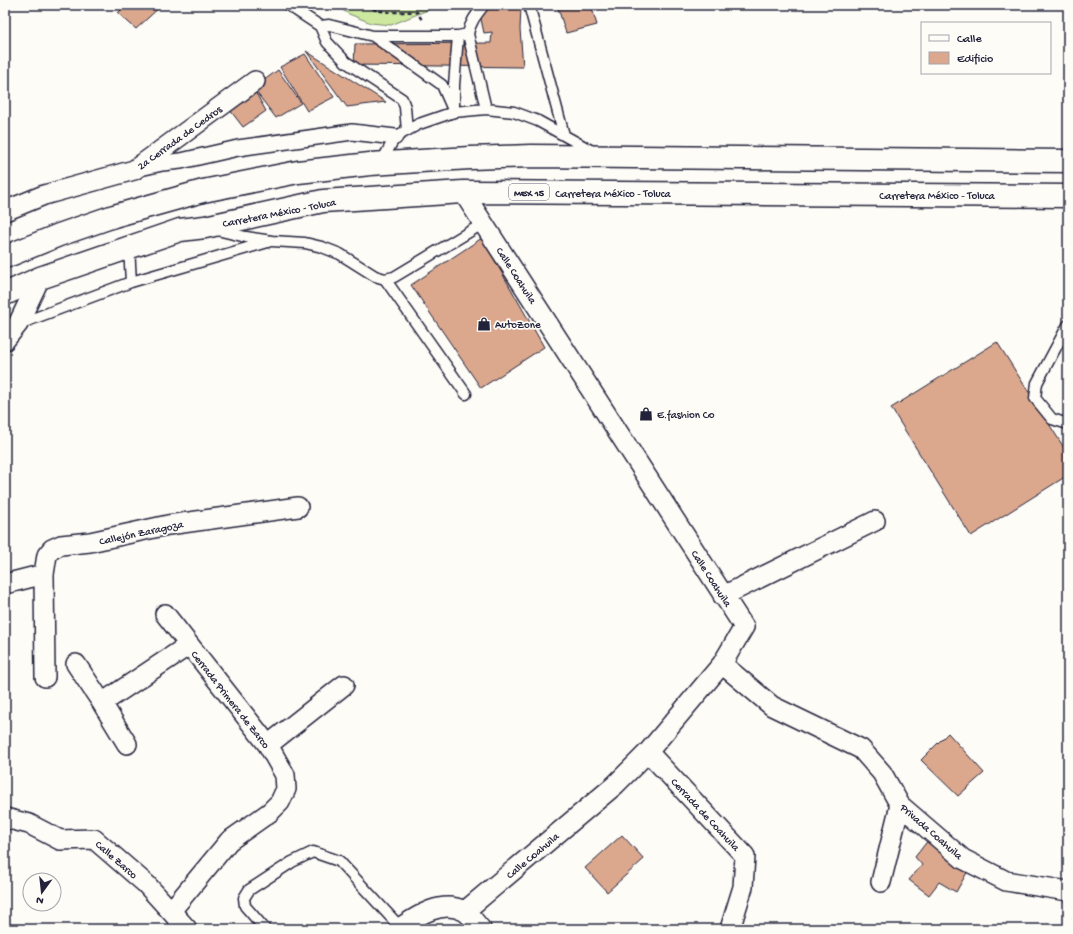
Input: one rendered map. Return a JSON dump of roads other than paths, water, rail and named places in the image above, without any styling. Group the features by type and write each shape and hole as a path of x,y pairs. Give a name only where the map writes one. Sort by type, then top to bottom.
{"main road":[{"path":"5,257 114,216 203,191 298,172 381,163 470,158 601,156 1068,161"},
{"name":"Carretera México - Toluca","path":"5,294 40,278 180,230 205,227 323,201 463,192 1068,196"}],"street":[{"name":"2a Cerrada de Cedros","path":"5,211 44,195 134,170 255,81"},
{"path":"134,170 238,148 352,132 401,134"},
{"name":"Calle Coahuila","path":"463,192 744,627 722,664 648,752 615,785 465,911"},
{"path":"5,340 40,278"},
{"name":"Callejón Zaragoza","path":"45,677 44,574 47,555 52,550 61,545 90,542 168,525 298,507"},
{"path":"723,596 875,521"},
{"path":"5,584 44,574"},
{"name":"Cerrada Primera de Zarco","path":"165,614 268,745 285,775 286,789 280,802 270,812 229,841 171,911"},
{"path":"102,703 189,645"},
{"path":"76,664 127,744"},
{"name":"Privada Coahuila","path":"722,664 772,706 861,749 882,773 900,806 963,859 1006,881 1068,891"},
{"path":"268,745 344,685"},
{"name":"Cerrada de Coahuila","path":"648,752 745,856 743,887 730,929"},
{"path":"881,882 900,806"},
{"name":"Calle Zarco","path":"5,818 29,824 60,840 94,839 146,884 187,929"},
{"path":"399,928 428,912 440,907 450,906 465,911 481,929"}],"lane":[{"path":"288,5 320,26 327,42 346,62 402,99 405,107 401,134 381,163"},
{"path":"454,112 454,84 463,35 484,5"},
{"path":"529,5 564,135"},
{"path":"320,26 329,24 373,36 463,35"},
{"path":"463,35 486,109"},
{"path":"373,36 442,85 454,112"},
{"path":"401,134 419,124 454,112 486,109 514,112 538,121 601,156"},
{"path":"205,227 246,237 272,241 305,243 322,247 340,254 375,276 385,279 394,277 484,223"},
{"path":"11,327 131,282 272,241"},
{"path":"130,247 131,282"},
{"path":"385,279 466,394"},
{"path":"1068,325 1037,383 1035,398 1052,419 1068,424"},
{"path":"265,929 245,906 244,898 249,890 292,862 313,852 339,861 399,928"}],"place":[{"name":"AutoZone","path":"484,324"},
{"name":"E.fashion Co","path":"646,414"}]}
